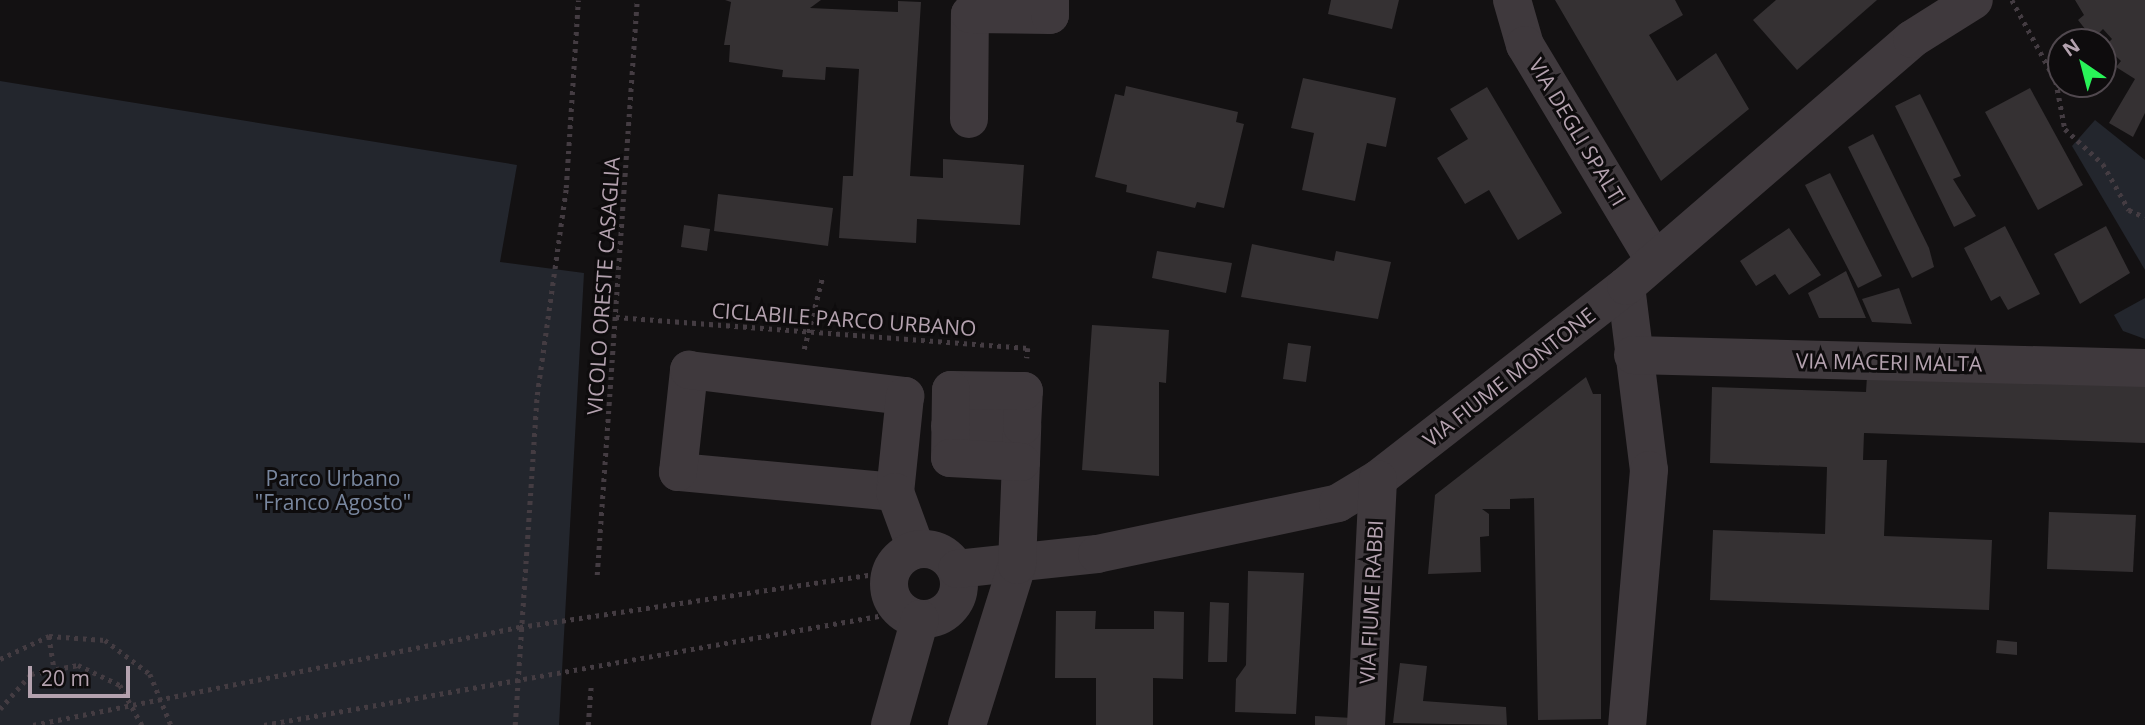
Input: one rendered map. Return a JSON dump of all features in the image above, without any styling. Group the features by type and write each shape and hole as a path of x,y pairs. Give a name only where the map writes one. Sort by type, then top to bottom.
{"street":[{"path":"968,119 970,7 1050,15 1050,0"},
{"name":"VIA DEGLI SPALTI","path":"1512,0 1525,45 1654,260"},
{"name":"VIA FIUME MONTONE","path":"957,569 1017,565 1293,514 1338,503 1378,479 1626,286 1912,39 1974,0"},
{"path":"1626,286 1649,470 1627,725"},
{"name":"VIA MACERI MALTA","path":"1633,355 2145,368"},
{"path":"895,492 678,472 689,370 905,396 895,492 903,560 890,594 911,616"},
{"path":"951,390 1022,426 950,458 951,390"},
{"path":"967,725 1017,565 1022,426"},
{"name":"VIA FIUME RABBI","path":"1366,725 1378,479"},
{"path":"903,560 940,552 957,569 959,590 950,609 911,616"},
{"path":"890,725 911,616"}],"path":[{"path":"515,725 537,395 566,188 578,0"},
{"name":"VICOLO ORESTE CASAGLIA","path":"597,575 637,0"},
{"path":"2012,0 2056,81 2065,129 2103,164 2129,210 2145,217"},
{"path":"807,331 823,275"},
{"name":"CICLABILE PARCO URBANO","path":"616,317 1028,348 1022,426"},
{"path":"33,725 520,627 903,560"},
{"path":"264,725 518,678 911,616"},
{"path":"49,636 54,666"},
{"path":"0,659 49,636 105,640 150,674 165,698 171,725"},
{"path":"0,709 31,674 54,666 101,671 135,704 142,725"},
{"path":"588,725 591,685"}],"green space":[{"name":"Parco Urbano \"Franco Agosto\"","path":"0,81 517,165 500,262 584,273 559,725 0,725"},
{"path":"2095,120 2145,160 2145,270 2072,146"},
{"path":"2145,298 2145,339 2123,331 2114,315"}],"building":[{"path":"725,0 821,0 810,8 898,12 898,1 921,2 910,176 943,178 943,159 1024,165 1020,225 917,219 916,243 839,238 843,176 853,176 859,69 826,67 825,80 782,77 783,70 729,62 730,45 724,45 731,2"},
{"path":"1331,0 1399,0 1392,29 1328,14"},
{"path":"1555,0 1675,0 1683,15 1649,35 1677,81 1716,53 1749,109 1661,181"},
{"path":"1776,0 1877,0 1797,70 1753,20"},
{"path":"2075,0 2145,0 2145,113 2133,137 2109,123 2135,79 2117,68 2121,61 2117,57 2117,28 2084,28 2078,20 2084,15"},
{"path":"1303,78 1396,98 1386,147 1367,143 1355,201 1302,190 1314,133 1291,128"},
{"path":"1126,86 1238,112 1236,122 1244,124 1224,208 1197,202 1195,208 1126,192 1127,185 1095,177 1115,94 1124,96"},
{"path":"1487,87 1562,213 1518,240 1489,190 1465,204 1437,158 1468,139 1450,109"},
{"path":"2030,88 2083,185 2038,210 1985,112"},
{"path":"1920,94 1961,176 1953,179 1976,216 1954,227 1895,106"},
{"path":"1873,134 1929,248 1934,267 1912,278 1848,147"},
{"path":"1830,173 1882,276 1858,288 1805,185"},
{"path":"718,194 833,208 828,246 714,231"},
{"path":"684,225 710,229 707,251 681,247"},
{"path":"2005,226 2040,294 2008,310 2000,296 1991,301 1964,248"},
{"path":"2106,226 2130,273 2080,304 2054,254"},
{"path":"1789,228 1821,275 1789,295 1775,274 1756,286 1740,261"},
{"path":"1252,244 1334,261 1336,251 1391,262 1378,319 1241,297"},
{"path":"1157,251 1232,263 1226,293 1152,278"},
{"path":"1846,271 1866,318 1819,318 1808,293"},
{"path":"1899,288 1912,324 1872,322 1862,299"},
{"path":"1092,325 1169,330 1166,383 1159,382 1159,476 1082,470"},
{"path":"1288,343 1311,346 1306,382 1283,379"},
{"path":"1867,376 2145,377 2145,443 1864,433 1863,460 1887,460 1884,536 1992,540 1989,610 1710,600 1713,530 1825,534 1827,467 1710,463 1712,387 1866,392"},
{"path":"1586,377 1593,394 1601,394 1601,719 1538,720 1534,498 1510,499 1510,509 1482,509 1489,514 1489,536 1480,537 1481,572 1428,574 1435,495"},
{"path":"2049,512 2136,515 2133,572 2047,569"},
{"path":"1248,571 1304,573 1296,714 1235,712 1236,679 1246,665"},
{"path":"1210,602 1229,603 1227,662 1208,662"},
{"path":"1056,611 1096,611 1095,629 1154,629 1154,611 1184,612 1183,679 1153,678 1153,725 1096,725 1096,678 1055,678"},
{"path":"1997,640 2017,642 2017,655 1996,653"},
{"path":"1400,663 1427,666 1423,701 1506,707 1507,725 1393,723"},
{"path":"1315,716 1353,718 1353,725 1315,725"}]}
